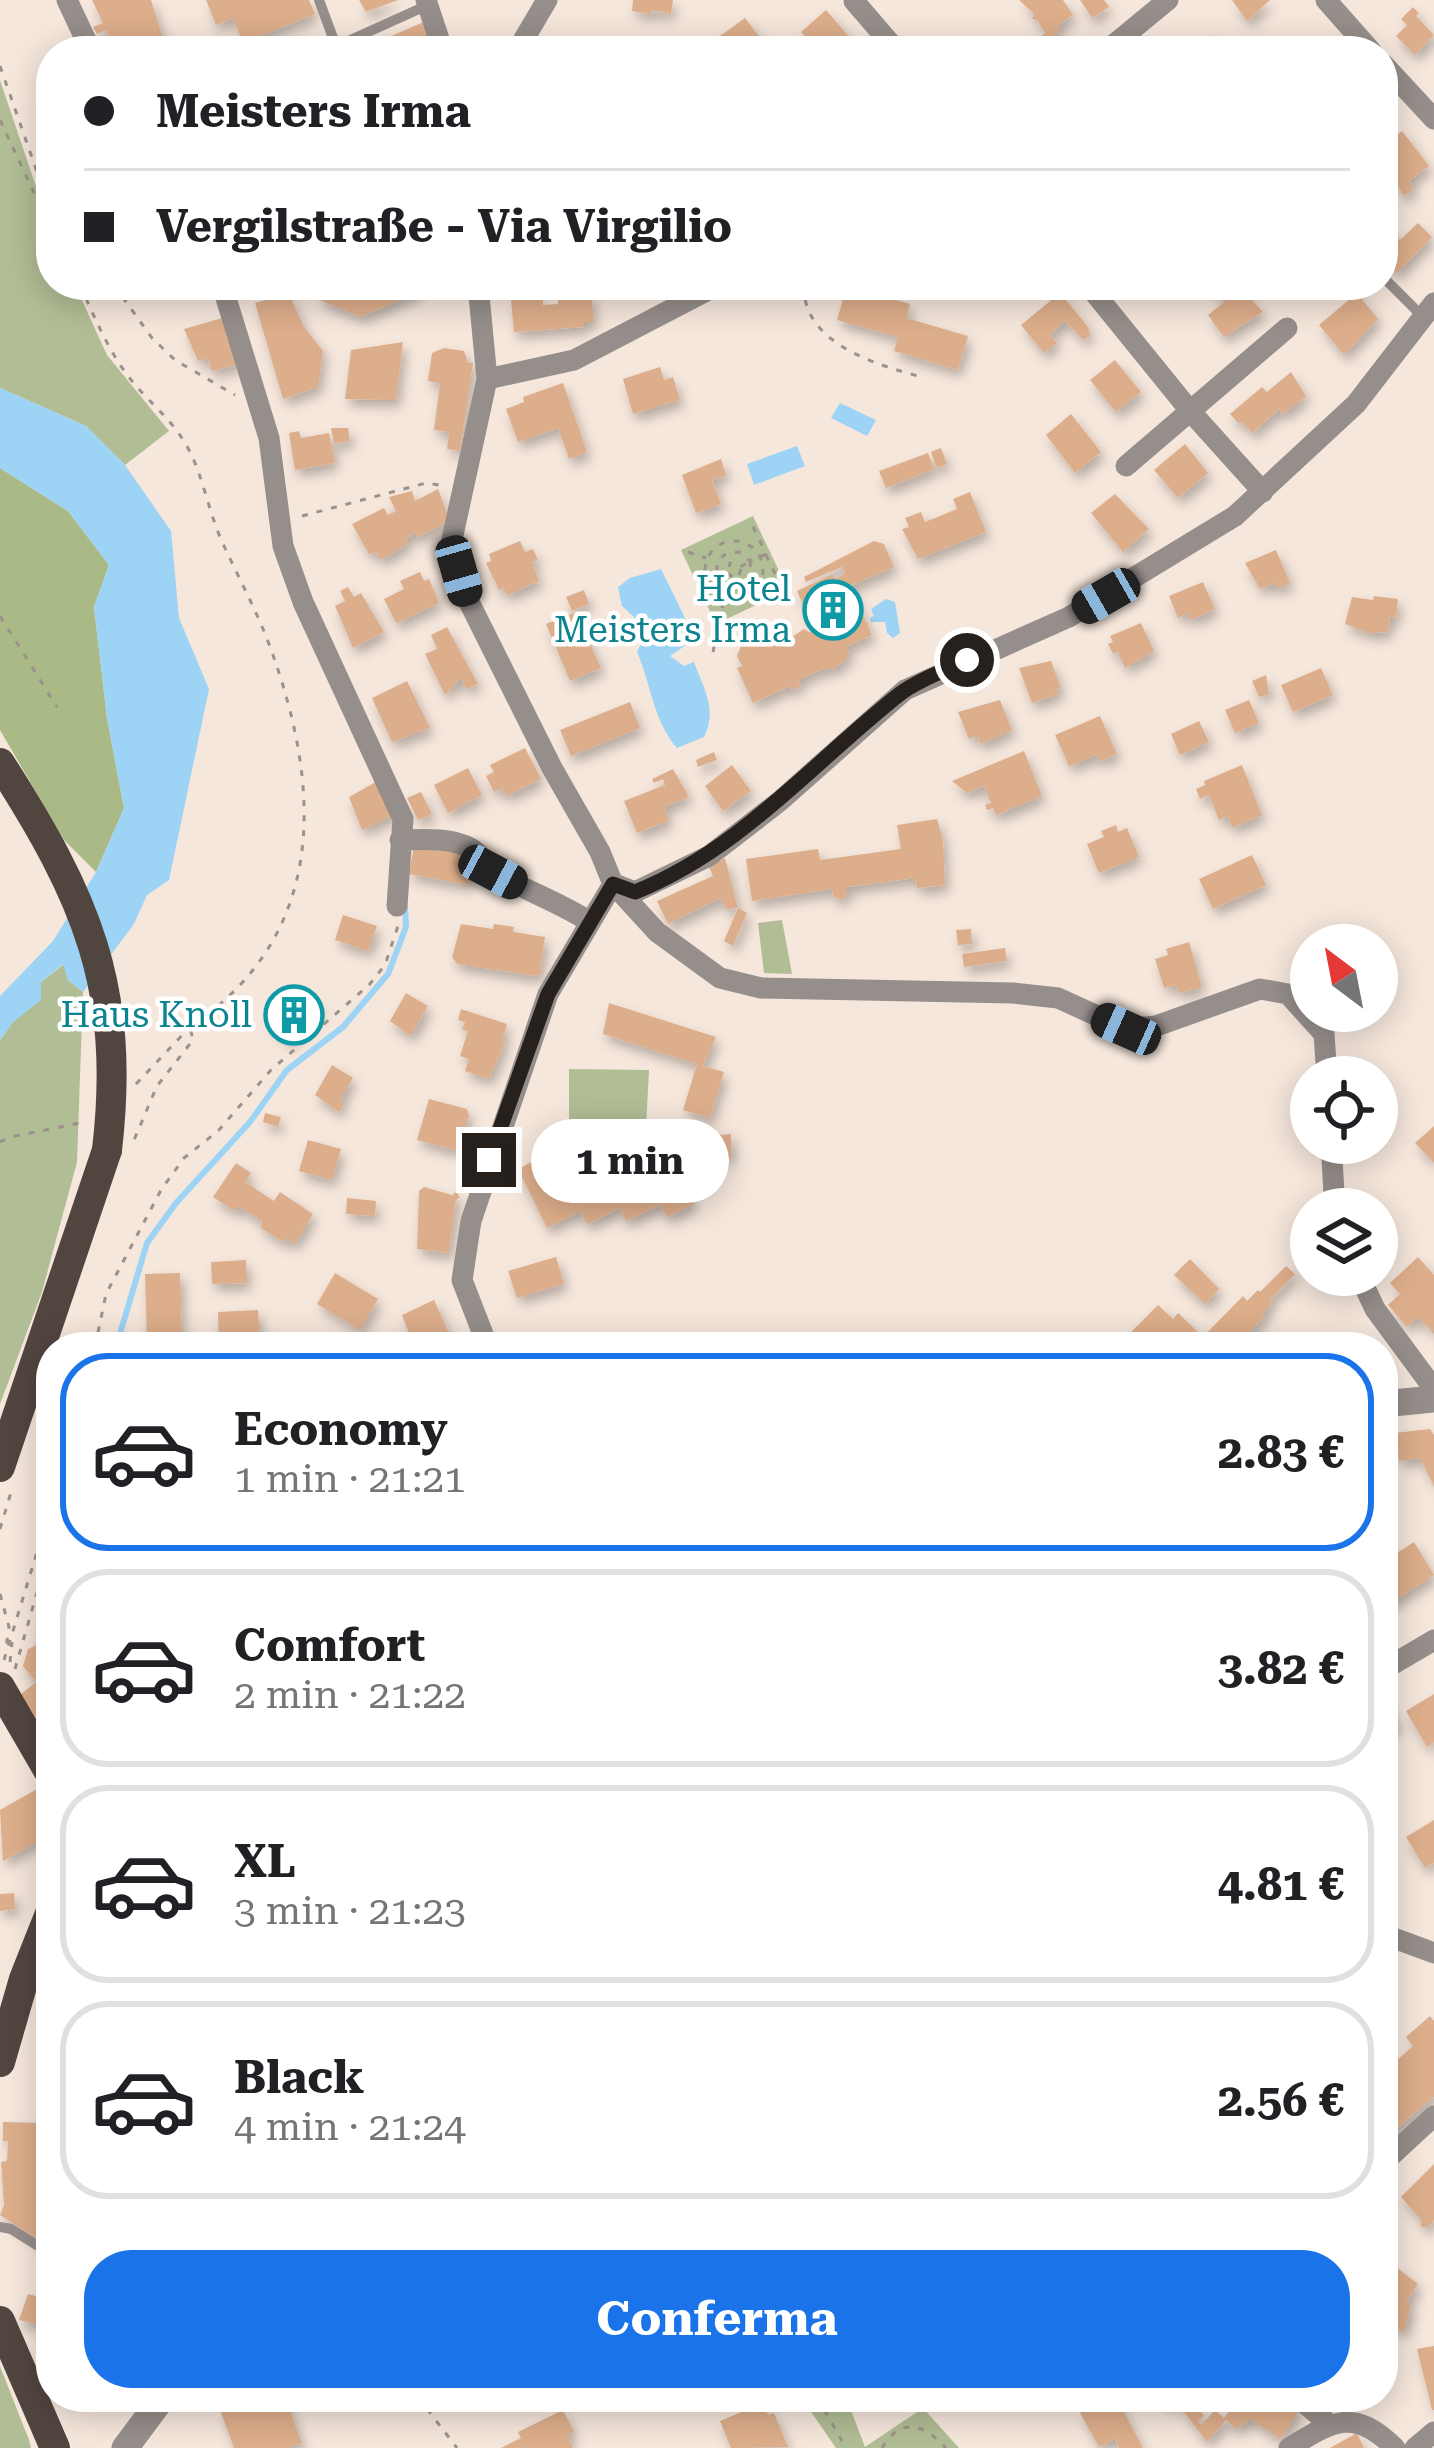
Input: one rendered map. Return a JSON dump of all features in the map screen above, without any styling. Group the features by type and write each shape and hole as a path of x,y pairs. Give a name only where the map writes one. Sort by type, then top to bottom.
{"main road":[{"path":"0,764 58,858 96,948 106,999 120,1146 50,1332"},
{"path":"0,1467 36,1371"},
{"path":"4,1684 36,1746"},
{"path":"0,2062 36,1950"},
{"path":"0,2321 36,2404"},
{"path":"39,2412 55,2448"}],"street":[{"path":"67,0 84,36"},
{"path":"526,36 547,0"},
{"path":"1124,36 1168,0"},
{"path":"1326,0 1358,36"},
{"path":"854,1 884,36"},
{"path":"427,3 438,36"},
{"path":"1398,80 1434,119"},
{"path":"226,300 268,437 283,546 303,602 403,819 398,906"},
{"path":"480,300 488,379 452,544 467,598 613,884 657,932 720,978 761,988 1058,998 1126,1029 1156,1026 1260,989 1288,994 1324,1034 1326,1056"},
{"path":"488,379 574,360 689,300"},
{"path":"1100,300 1263,492"},
{"path":"613,884 635,892 710,856 905,690 1069,617 1235,516 1356,404 1429,310"},
{"path":"1126,466 1287,328"},
{"path":"400,840 464,845 476,851 493,872 590,922"},
{"path":"482,1332 462,1280 471,1221 541,1013 613,884"},
{"path":"1370,1296 1393,1332"},
{"path":"1398,1339 1434,1389"},
{"path":"1398,1403 1434,1399"},
{"path":"1398,1661 1434,1640"},
{"path":"1398,1940 1434,1953"},
{"path":"1398,2149 1434,2116"},
{"path":"125,2448 153,2412"},
{"path":"1315,2412 1329,2424"},
{"path":"1288,2448 1341,2421 1368,2426 1395,2448"},
{"path":"1415,2448 1434,2432"}],"lane":[{"path":"319,0 328,36"},
{"path":"358,36 427,3"},
{"path":"1398,288 1429,310"},
{"path":"0,2227 36,2245"}],"path":[{"path":"0,67 36,169"},
{"path":"0,120 36,197"},
{"path":"87,300 119,364 185,442 284,689 306,806 304,842 285,916 257,970 169,1047 153,1071 130,1089"},
{"path":"125,300 152,338 176,360 259,411"},
{"path":"805,300 816,325 829,335 869,361 922,377"},
{"path":"286,520 426,483 464,488"},
{"path":"751,522 782,588"},
{"path":"735,541 763,555 758,587 741,598 724,597 708,582 707,559 721,544 735,541"},
{"path":"688,552 707,559"},
{"path":"739,552 750,561 751,576 742,586 728,587 717,578 718,562 724,555 739,552"},
{"path":"708,582 727,574 738,578 742,566 763,555"},
{"path":"727,574 730,563 742,566"},
{"path":"713,652 724,597"},
{"path":"0,616 57,707"},
{"path":"98,1332 106,1294 160,1190 184,1158 218,1131 271,1070 369,986 394,942 398,906"},
{"path":"120,1146 193,1040 190,1028"},
{"path":"0,1142 89,1122"},
{"path":"4,1684 11,1640 36,1556"},
{"path":"4,1684 36,1589"},
{"path":"0,1594 9,1627 4,1684"},
{"path":"429,2412 457,2448"},
{"path":"826,2412 846,2448"},
{"path":"883,2448 891,2434 910,2424 928,2428 946,2448"}],"green space":[{"path":"0,80 36,187 36,300 82,300 107,355 169,431 125,465 86,426 0,388"},
{"path":"0,468 68,511 109,565 94,607 124,808 96,872 64,840 0,730"},
{"path":"753,516 788,590 716,624 681,550"},
{"path":"782,920 792,974 764,973 758,923"},
{"path":"64,964 68,980 83,992 77,1162 42,1292 0,1404 0,1040 40,1000 41,982"},
{"path":"569,1069 649,1070 646,1128 569,1127"},
{"path":"0,2366 29,2440 31,2448 0,2448"},
{"path":"811,2412 852,2412 865,2447 917,2412 927,2412 959,2448 836,2448"}],"water":[{"path":"0,388 86,426 125,465 171,531 179,618 209,689 169,880 147,895 134,924 83,992 68,980 63,964 41,982 41,1000 13,1022 0,1040 0,996 53,941 96,872 124,808 94,607 109,565 68,511 0,468"},
{"path":"840,403 876,420 867,436 831,418"},
{"path":"797,446 805,466 754,485 747,464"},
{"path":"661,569 686,620 686,645 670,656 684,666 694,662 710,717 704,737 677,748 657,714 637,652 648,630 622,606 618,587 630,578"},
{"path":"886,599 895,602 900,633 893,638 885,622 871,622 870,618 874,616 871,609"}],"building":[{"path":"92,0 151,0 162,36 109,36 106,30 97,34 93,27 103,23"},
{"path":"206,0 309,0 315,14 260,36 240,36 233,18 216,25"},
{"path":"359,0 398,0 366,12"},
{"path":"633,0 673,0 671,14 632,11"},
{"path":"1019,0 1063,0 1073,15 1059,25 1059,32 1044,36 1032,19 1034,14"},
{"path":"1080,0 1104,0 1109,7 1092,18"},
{"path":"1232,0 1270,0 1247,21"},
{"path":"1413,7 1434,35 1415,55 1396,36 1407,25 1401,19"},
{"path":"826,10 848,36 804,36 801,32"},
{"path":"745,18 759,36 720,36"},
{"path":"426,21 432,36 391,36"},
{"path":"1402,131 1429,166 1409,181 1414,188 1404,196 1398,187 1398,134"},
{"path":"1418,223 1432,237 1398,272 1400,240"},
{"path":"292,300 304,327 323,351 318,387 283,399 255,303"},
{"path":"320,300 400,300 361,317"},
{"path":"511,300 558,304 558,300 592,300 594,322 584,322 584,327 514,332"},
{"path":"843,300 896,300 910,304 906,318 968,336 958,370 894,351 898,337 837,320"},
{"path":"1051,300 1066,300 1090,336 1083,340 1065,321 1050,335 1057,343 1044,353 1021,325"},
{"path":"1252,300 1263,312 1224,337 1208,315 1224,302"},
{"path":"1349,300 1363,300 1378,319 1344,355 1319,325"},
{"path":"226,317 239,364 212,371 208,358 198,361 184,329"},
{"path":"403,342 396,400 345,399 351,350"},
{"path":"444,348 464,351 468,363 473,363 460,451 447,449 449,432 434,430 440,383 428,381 432,353"},
{"path":"1115,360 1141,392 1116,412 1090,380"},
{"path":"660,367 664,380 673,377 680,400 633,414 623,379"},
{"path":"1291,372 1306,396 1283,414 1279,409 1252,433 1230,414 1262,387 1267,392"},
{"path":"563,383 587,452 569,459 558,428 518,442 506,409 524,402 523,397"},
{"path":"1071,414 1101,452 1075,473 1046,435"},
{"path":"331,428 348,428 350,442 334,443"},
{"path":"299,431 301,438 329,433 335,463 295,470 289,433"},
{"path":"1185,444 1208,473 1178,498 1154,470"},
{"path":"941,448 947,464 937,468 931,452"},
{"path":"928,453 934,469 886,488 879,471"},
{"path":"721,459 726,475 712,480 721,504 696,513 682,475"},
{"path":"438,489 450,521 418,537 416,532 405,540 407,544 381,560 376,552 369,554 352,524 384,508 388,515 396,511 389,497 412,491 415,501"},
{"path":"970,492 986,532 918,559 902,529 909,527 905,518 921,512 925,522 957,509 953,499"},
{"path":"1115,494 1149,529 1123,552 1091,513"},
{"path":"520,541 525,552 533,549 539,581 507,595 503,588 499,590 486,563 491,561 489,554"},
{"name":"Hotel Meisters Irma","path":"874,541 884,544 894,567 850,586 872,635 846,647 850,656 835,668 820,670 798,680 801,686 792,690 790,686 753,703 737,668 742,666 737,656 741,646 776,631 782,644 804,629 810,633 812,625 797,591 833,574 835,579 845,574 842,567 806,582 804,577"},
{"path":"1276,550 1290,583 1260,589 1245,563"},
{"path":"420,572 424,581 429,579 439,603 396,623 384,599 404,589 400,581"},
{"path":"1203,582 1215,609 1191,620 1188,613 1178,618 1169,596"},
{"path":"348,587 354,597 361,593 384,632 353,648 335,606 345,601 340,591"},
{"path":"584,590 589,604 572,611 566,597"},
{"path":"1374,596 1398,599 1388,632 1369,633 1345,624 1352,597 1373,600"},
{"path":"576,612 601,668 570,681 546,624"},
{"path":"1141,623 1154,651 1125,668 1108,644 1113,642 1110,636"},
{"path":"447,627 478,684 466,689 461,678 445,695 425,654 437,649 431,635"},
{"path":"1051,661 1061,688 1058,694 1032,703 1019,668"},
{"path":"1321,668 1333,695 1293,712 1281,685"},
{"path":"1266,675 1269,694 1259,697 1252,681"},
{"path":"407,681 430,728 392,742 372,698"},
{"path":"1000,700 1012,730 981,744 977,735 969,739 958,712"},
{"path":"1249,700 1259,723 1235,733 1225,710"},
{"path":"630,702 640,728 571,756 560,730"},
{"path":"1100,716 1117,754 1100,761 1097,755 1069,766 1055,735"},
{"path":"1199,721 1209,742 1180,755 1171,734"},
{"path":"525,748 541,779 506,796 502,788 494,792 486,776 494,772 490,765"},
{"path":"1024,751 1042,796 996,815 993,808 987,810 985,805 991,803 984,786 967,793 952,781"},
{"path":"714,752 717,760 698,767 696,760"},
{"path":"732,765 751,791 723,811 705,786"},
{"path":"1242,765 1262,815 1232,828 1228,816 1219,820 1209,795 1200,799 1196,789"},
{"path":"468,768 482,795 448,813 434,785"},
{"path":"673,769 689,797 664,807 669,821 637,833 624,801 665,785 663,779 654,783 652,779"},
{"path":"381,779 397,813 362,830 349,797"},
{"path":"421,792 432,814 418,820 407,798"},
{"path":"937,819 945,885 917,888 915,878 847,887 841,900 833,896 832,889 752,901 746,859 818,849 820,860 901,849 897,825"},
{"path":"1116,825 1118,832 1127,828 1139,857 1099,873 1087,844"},
{"path":"414,845 474,853 469,885 409,874"},
{"path":"1252,855 1266,885 1213,909 1199,879"},
{"path":"725,858 738,908 726,909 721,898 668,924 657,901 713,876 709,867"},
{"path":"738,908 747,913 733,946 724,941"},
{"path":"343,915 377,926 368,951 335,940"},
{"path":"461,924 514,927 513,932 545,937 543,972 536,976 457,964 452,957"},
{"path":"971,929 972,944 958,945 956,930"},
{"path":"1189,942 1202,987 1179,993 1176,985 1164,988 1155,959 1168,955 1166,949"},
{"path":"1005,948 1007,961 964,967 962,954"},
{"name":"Haus Knoll","path":"299,989 320,1009 289,1042 267,1021"},
{"path":"406,993 428,1006 411,1036 390,1021"},
{"path":"609,1003 716,1037 703,1066 724,1072 710,1118 683,1110 697,1064 603,1034"},
{"path":"461,1009 507,1024 505,1042 489,1079 465,1071 469,1059 460,1056 468,1031 462,1029 465,1022 458,1020"},
{"path":"332,1065 353,1078 340,1100 344,1103 339,1112 315,1095"},
{"path":"429,1099 467,1109 459,1148 417,1140"},
{"path":"265,1113 281,1117 278,1127 263,1122"},
{"path":"1434,1126 1434,1163 1415,1143"},
{"path":"731,1134 731,1158 721,1158 720,1135"},
{"path":"623,1139 627,1148 637,1143 649,1153 671,1142 684,1170 678,1172 694,1204 667,1217 660,1205 626,1221 620,1208 587,1224 580,1211 547,1228 518,1169 545,1155 553,1171 598,1146 600,1150"},
{"path":"308,1140 341,1149 332,1180 299,1171"},
{"path":"236,1163 251,1173 245,1182 274,1201 280,1192 313,1214 295,1244 261,1228 262,1221 238,1206 235,1211 213,1197"},
{"path":"424,1187 456,1192 460,1197 449,1253 417,1249 419,1191"},
{"path":"347,1198 376,1201 375,1216 346,1214"},
{"path":"556,1257 564,1284 517,1298 508,1271"},
{"path":"1418,1257 1434,1275 1434,1334 1418,1317 1407,1327 1388,1305 1400,1294 1398,1276"},
{"path":"1190,1259 1219,1289 1205,1304 1174,1275"},
{"path":"246,1260 247,1283 212,1284 211,1262"},
{"path":"1286,1266 1290,1270 1290,1279 1250,1332 1208,1332 1243,1296 1247,1301"},
{"path":"180,1273 182,1332 147,1332 145,1274"},
{"path":"335,1273 378,1299 360,1330 317,1304"},
{"path":"434,1300 448,1332 409,1332 402,1315"},
{"path":"1158,1305 1173,1319 1178,1313 1196,1332 1131,1332"},
{"path":"258,1310 259,1332 219,1332 218,1312"},
{"path":"1430,1429 1434,1435 1434,1487 1420,1458 1399,1461 1398,1433"},
{"path":"1414,1542 1434,1575 1398,1598 1398,1552"},
{"path":"36,1642 36,1682 23,1666 28,1649"},
{"path":"36,1682 36,1720 21,1694"},
{"path":"1434,1694 1434,1742 1427,1747 1406,1711"},
{"path":"36,1790 36,1842 3,1861 0,1810"},
{"path":"1434,1820 1434,1863 1425,1868 1406,1837"},
{"path":"14,1893 15,1909 0,1911 0,1894"},
{"path":"1430,2016 1434,2021 1434,2097 1398,2127 1398,2059 1413,2046 1406,2037"},
{"path":"3,2122 36,2123 36,2238 0,2215 4,2205 1,2162 7,2161 8,2141 3,2141"},
{"path":"1434,2164 1434,2220 1429,2227 1421,2227 1421,2220 1401,2197"},
{"path":"1398,2269 1418,2284 1407,2301 1411,2305 1404,2333 1398,2329"},
{"path":"28,2294 36,2296 36,2324 19,2320"},
{"path":"1434,2346 1434,2410 1432,2410 1417,2349"},
{"path":"221,2412 291,2412 302,2443 288,2448 234,2448"},
{"path":"564,2412 574,2432 567,2435 573,2448 501,2448 521,2438 518,2432"},
{"path":"742,2412 774,2413 788,2447 731,2448 720,2421"},
{"path":"1124,2412 1143,2448 1119,2448 1115,2439 1099,2447 1080,2413"},
{"path":"1184,2412 1201,2412 1201,2425 1213,2412 1224,2418 1229,2412 1297,2412 1280,2439 1251,2419 1236,2429 1226,2420 1207,2442"},
{"path":"1357,2433 1364,2448 1330,2448"}],"waterway":[{"path":"120,1332 147,1243 176,1203 250,1122 287,1070 343,1027 388,974 406,927 405,907"}],"place":[{"name":"Hotel Meisters Irma","path":"833,610"},
{"name":"Haus Knoll","path":"294,1015"}],"route":[{"path":"489,1160 548,994 613,884 635,892 710,856 905,690 967,660"}]}
